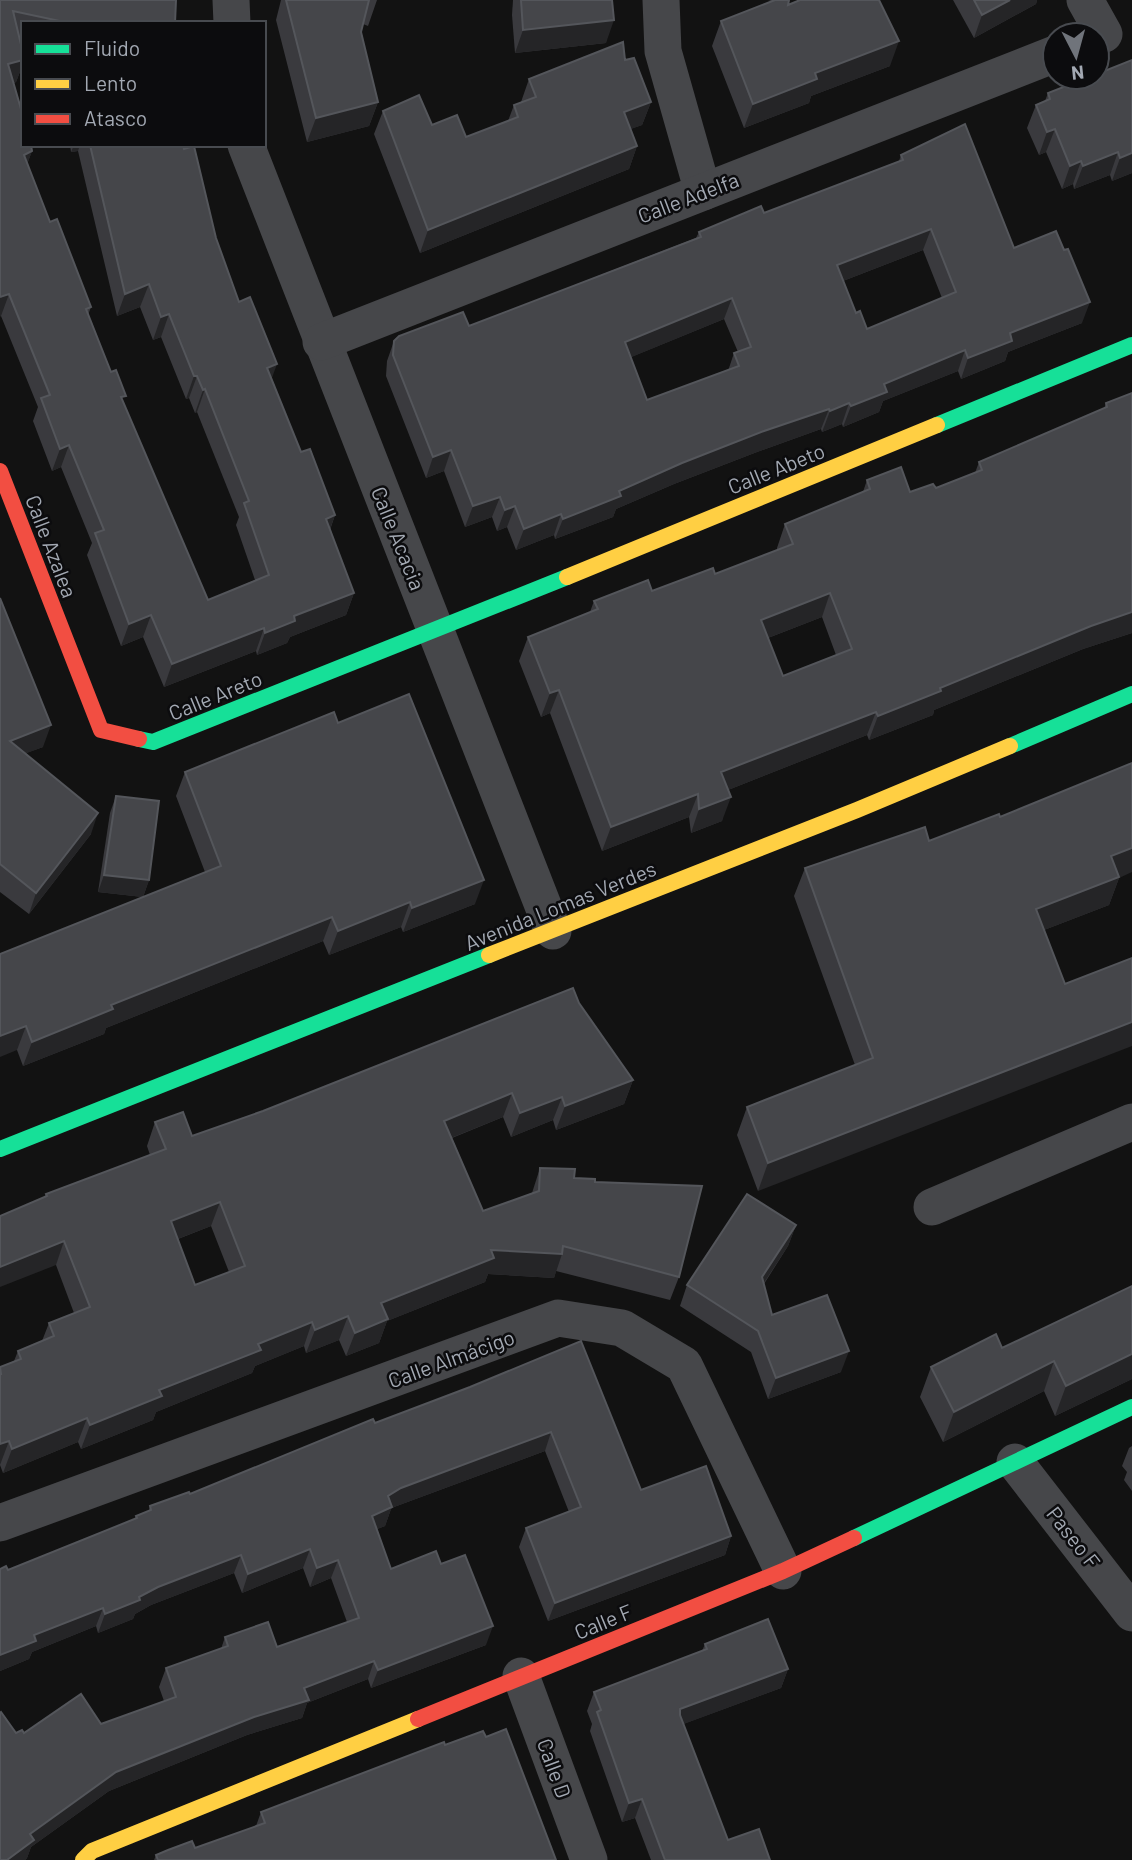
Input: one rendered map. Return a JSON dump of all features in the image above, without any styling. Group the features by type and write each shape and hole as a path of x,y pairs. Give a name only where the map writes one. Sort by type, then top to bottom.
{"street":[{"path":"231,0 232,21"},
{"path":"661,0 663,51 703,192"},
{"path":"1085,0 1103,21"},
{"name":"Calle Adelfa","path":"321,342 1041,59"},
{"name":"Calle Acacia","path":"247,147 553,931"},
{"name":"Calle Abeto","path":"435,631 1132,345"},
{"name":"Calle Azalea","path":"0,471 65,637"},
{"name":"Calle Areto","path":"65,637 102,730 153,742 435,631"},
{"name":"Avenida Lomas Verdes","path":"0,1149 858,810 1132,694"},
{"path":"932,1207 1132,1122"},
{"name":"Calle Almácigo","path":"0,1522 558,1318 622,1328 684,1365 783,1571"},
{"name":"Calle F","path":"83,1860 92,1852 521,1675 783,1571 1132,1407"},
{"name":"Paseo F","path":"1016,1462 1132,1613"},
{"name":"Calle D","path":"521,1675 589,1860"}],"building":[{"path":"0,0 176,0 175,21 60,21 13,11 21,45 21,61 8,64 21,109 21,147 31,147 32,151 24,155 50,222 57,219 91,307 86,309 111,372 116,370 126,396 121,397 208,600 269,575 244,503 249,501 205,389 203,390 197,376 194,376 169,314 161,317 149,284 125,294 90,147 194,147 216,238 239,302 250,297 277,364 267,368 301,452 310,449 335,515 326,519 354,593 294,616 295,621 265,633 264,628 172,664 151,615 129,624 95,533 104,530 69,445 60,449 41,398 50,395 9,294 0,297"},
{"path":"286,0 369,0 361,32 378,102 316,118"},
{"path":"521,0 612,0 614,20 523,30"},
{"path":"775,0 789,0 788,5 800,0 879,0 899,41 815,73 817,79 753,104 721,21"},
{"path":"974,0 1010,0 982,15"},
{"path":"623,42 625,60 634,58 651,102 624,112 637,146 428,230 383,111 419,95 432,125 457,115 466,137 518,117 514,105 536,97 529,79"},
{"path":"1132,60 1132,153 1120,158 1118,152 1083,166 1081,161 1070,166 1055,129 1047,132 1036,105 1050,99 1048,93 1053,91 1111,91 1111,68"},
{"path":"965,124 1014,248 1056,231 1064,250 1068,249 1090,302 1010,333 1012,341 968,358 965,350 884,384 887,392 851,406 849,403 764,431 619,491 621,496 563,519 561,514 524,529 515,506 505,510 500,497 473,506 451,450 433,457 393,355 394,341 399,336 463,312 469,326 701,237 699,232 761,206 764,213 903,160 901,155","holes":["931,229 956,292 867,329 860,311 856,313 837,265","732,298 751,347 734,353 739,366 647,400 625,342"]},
{"path":"1132,393 1132,612 1091,626 878,716 876,712 721,772 731,797 699,809 698,794 611,827 559,690 550,693 528,637 598,609 594,601 648,580 652,591 713,568 715,574 793,544 785,524 870,489 867,480 901,467 910,492 933,484 936,488 982,470 979,462 1107,407 1106,403","holes":["830,593 852,649 783,676 761,620"]},
{"path":"0,598 51,725 10,741 98,813 36,893 0,864"},
{"path":"409,694 484,880 412,908 410,902 338,931 332,917 111,1005 113,1009 32,1042 26,1026 0,1036 0,954 221,866 185,772 334,712 338,723"},
{"path":"1132,763 1132,848 1111,856 1119,877 1036,909 1065,984 1132,958 1132,1022 768,1163 747,1107 873,1058 805,868 925,827 929,841 999,814 1000,817"},
{"path":"116,796 159,801 149,880 104,875"},
{"path":"573,988 579,1003 633,1080 565,1106 562,1097 520,1113 512,1093 444,1121 483,1211 539,1191 540,1168 575,1169 574,1178 595,1179 595,1182 702,1186 679,1277 563,1246 562,1254 491,1250 494,1258 381,1303 388,1319 355,1333 348,1316 315,1330 312,1322 258,1344 261,1350 159,1390 162,1396 90,1425 87,1418 12,1449 9,1441 0,1444 0,1367 21,1359 18,1351 54,1336 49,1323 90,1307 64,1241 0,1267 0,1216 47,1196 46,1194 166,1149 155,1122 183,1112 192,1136 263,1111","holes":["220,1202 245,1266 195,1285 171,1221"]},
{"path":"747,1194 796,1225 762,1277 772,1315 827,1295 849,1351 776,1378 758,1331 687,1285"},
{"path":"1132,1286 1132,1354 1066,1386 1054,1361 954,1412 931,1367 996,1334 1002,1348"},
{"path":"581,1341 641,1490 706,1466 731,1536 555,1603 526,1528 581,1507 551,1432 401,1488 388,1496 392,1507 372,1516 391,1569 436,1551 441,1564 465,1555 493,1626 378,1670 374,1661 304,1688 309,1700 254,1717 116,1772 30,1834 34,1840 7,1860 0,1860 1,1712 16,1733 22,1730 24,1733 81,1694 101,1724 176,1697 166,1668 228,1646 225,1637 268,1622 277,1647 359,1618 338,1560 317,1568 310,1549 248,1574 241,1555 158,1587 139,1597 140,1600 105,1614 103,1608 34,1635 36,1641 0,1655 0,1569 6,1566 8,1570 137,1518 136,1516 151,1510 150,1506 189,1492 190,1494 373,1419 375,1423 470,1387"},
{"path":"768,1619 788,1669 680,1709 680,1715 728,1840 759,1829 770,1860 665,1860 642,1799 629,1803 597,1712 601,1710 594,1692 707,1649 705,1644"},
{"path":"506,1729 556,1860 158,1860 156,1855 192,1841 195,1848 265,1823 261,1812 444,1742 445,1745 483,1731 486,1737"}],"traffic: fast":[{"path":"937,425 1132,345"},
{"path":"139,739 153,742 567,577"},
{"path":"1010,746 1132,694"},
{"path":"0,1149 489,955"},
{"path":"854,1538 1132,1407"}],"traffic: slow":[{"path":"567,577 937,425"},
{"path":"489,955 857,810 1010,746"},
{"path":"83,1860 92,1851 418,1719"}],"traffic: jam":[{"path":"0,471 101,730 139,739"},
{"path":"418,1719 783,1571 854,1538"}]}
